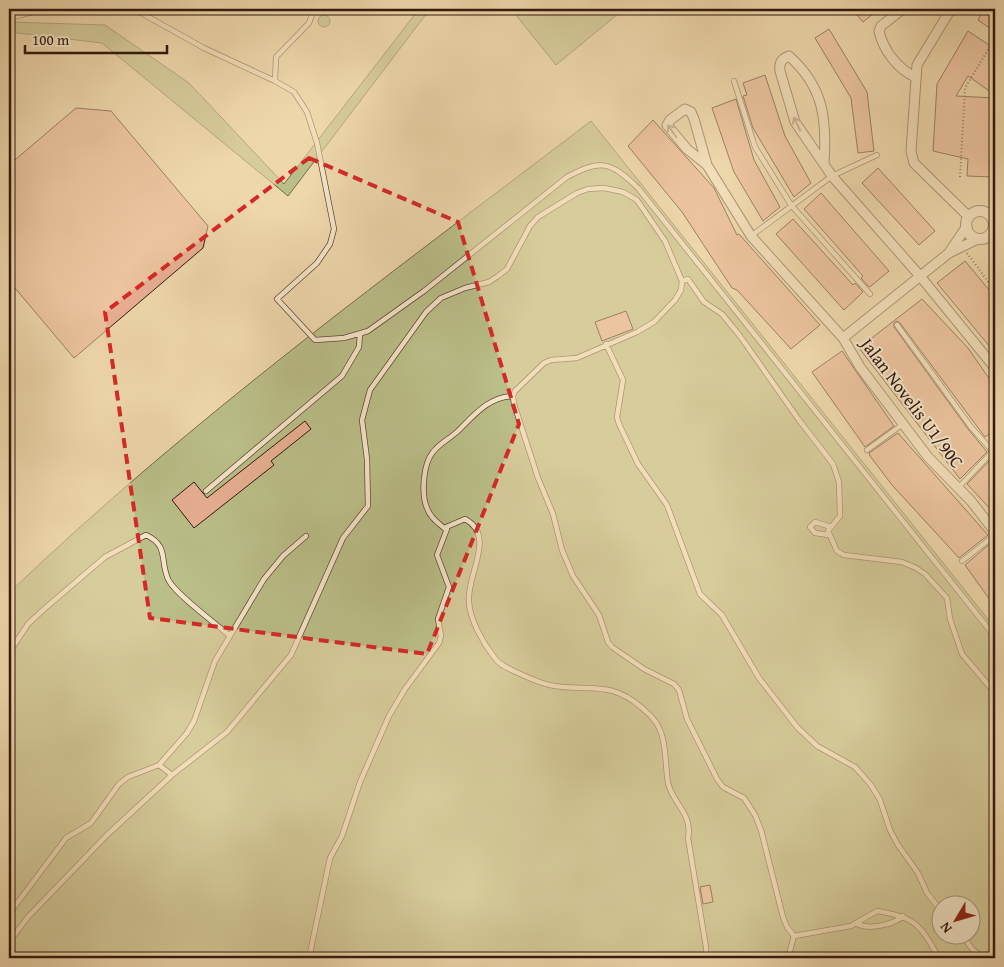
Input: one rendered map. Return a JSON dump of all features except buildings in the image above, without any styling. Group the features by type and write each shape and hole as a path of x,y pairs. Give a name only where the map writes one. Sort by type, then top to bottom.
{"street":[{"path":"903,9 881,26 879,31 880,38 902,71 915,77"},
{"path":"951,9 917,65 911,151 914,163 968,221 968,232 978,239"},
{"path":"824,164 826,138 823,107 819,96 800,66 789,56 783,58 779,64 780,70 795,122 832,176 920,276 995,368"},
{"path":"685,109 691,112 694,119 707,165 687,149 667,124 685,109"},
{"name":"Jalan Novelis U1/90C","path":"707,165 751,236 843,338 860,367 928,457 971,501 995,533"},
{"path":"843,338 949,253 963,244 978,239 992,240 994,217 981,212 968,221 949,253"}],"lane":[{"path":"9,18 44,9"},
{"path":"134,9 204,48 275,81 294,92 306,112 317,143 334,229 330,244 317,263 277,299 310,336 323,340 344,338 368,331 424,291 567,177 592,165 600,164 611,167 621,172 638,188 995,637"},
{"path":"275,81 276,57 309,23 314,9"},
{"path":"734,81 755,147 791,205 870,294"},
{"path":"751,236 832,176 877,155"},
{"path":"9,942 28,917 107,835 172,776 227,732 291,655 343,538 368,506 368,460 362,420 370,390 433,303 465,288 489,282 498,276 507,269 530,226 538,217 577,193 588,189 604,188 623,192 638,200 665,241 682,281 681,290 676,300 654,322 577,358 551,360 544,363 524,382 513,396 500,398 484,405 432,453 425,471 424,499 433,518 447,528"},
{"path":"682,281 688,279 704,302 722,314 833,464 839,482 840,516 828,531 839,553 902,562 916,568 939,587 946,598 950,619 962,654 995,693"},
{"path":"897,325 971,427 994,452 958,488"},
{"path":"206,491 342,376 359,347 360,334"},
{"path":"606,344 623,380 617,417 619,424 638,464 667,505 700,594 722,615 759,678 797,727 817,746 855,767 872,785 880,800 890,830 918,873 932,899"},
{"path":"513,396 538,478 553,514 562,550 574,576 599,615 612,647 644,669 674,684 679,690 687,719 717,779 723,786 744,798 749,804 762,830 783,917 787,927 794,936"},
{"path":"867,450 903,424"},
{"path":"309,958 330,858 342,836 360,782 397,702 439,643 441,636 438,618 449,587 437,555 447,528 454,522 465,519 477,527 479,532 478,556 470,583 469,602 474,619 495,659 530,679 547,684 562,687 610,689 625,694 655,721 663,739 668,784 689,822 688,838 706,947 706,958"},
{"path":"829,535 815,532 810,527 815,522 831,527"},
{"path":"962,561 995,533"},
{"path":"9,653 28,624 43,610 105,557 146,535 156,539 163,551 165,568 170,582 230,636"},
{"path":"9,914 58,846 66,838 91,823 119,784 128,777 159,764 194,721 215,662 264,579 283,556 306,536"},
{"path":"159,764 172,776"},
{"path":"857,924 871,913 877,911 908,918 924,932 939,958"},
{"path":"794,936 857,924 873,926 894,922 903,916"},
{"path":"788,958 794,936"},
{"path":"968,944 984,958"}],"path":[{"path":"960,177 965,88 995,38"},
{"path":"963,244 971,261 995,291"}],"highlighted area":[{"path":"309,158 458,222 519,424 427,654 150,618 105,312"}],"green space":[{"path":"419,9 430,9 288,196 102,43 9,32 9,22 105,25 189,83 284,184"},
{"path":"511,9 624,9 556,65"},
{"path":"324,15 330,21 324,27 318,21"},
{"path":"591,121 995,628 995,958 9,958 9,593 78,529 220,407 367,291"}]}
